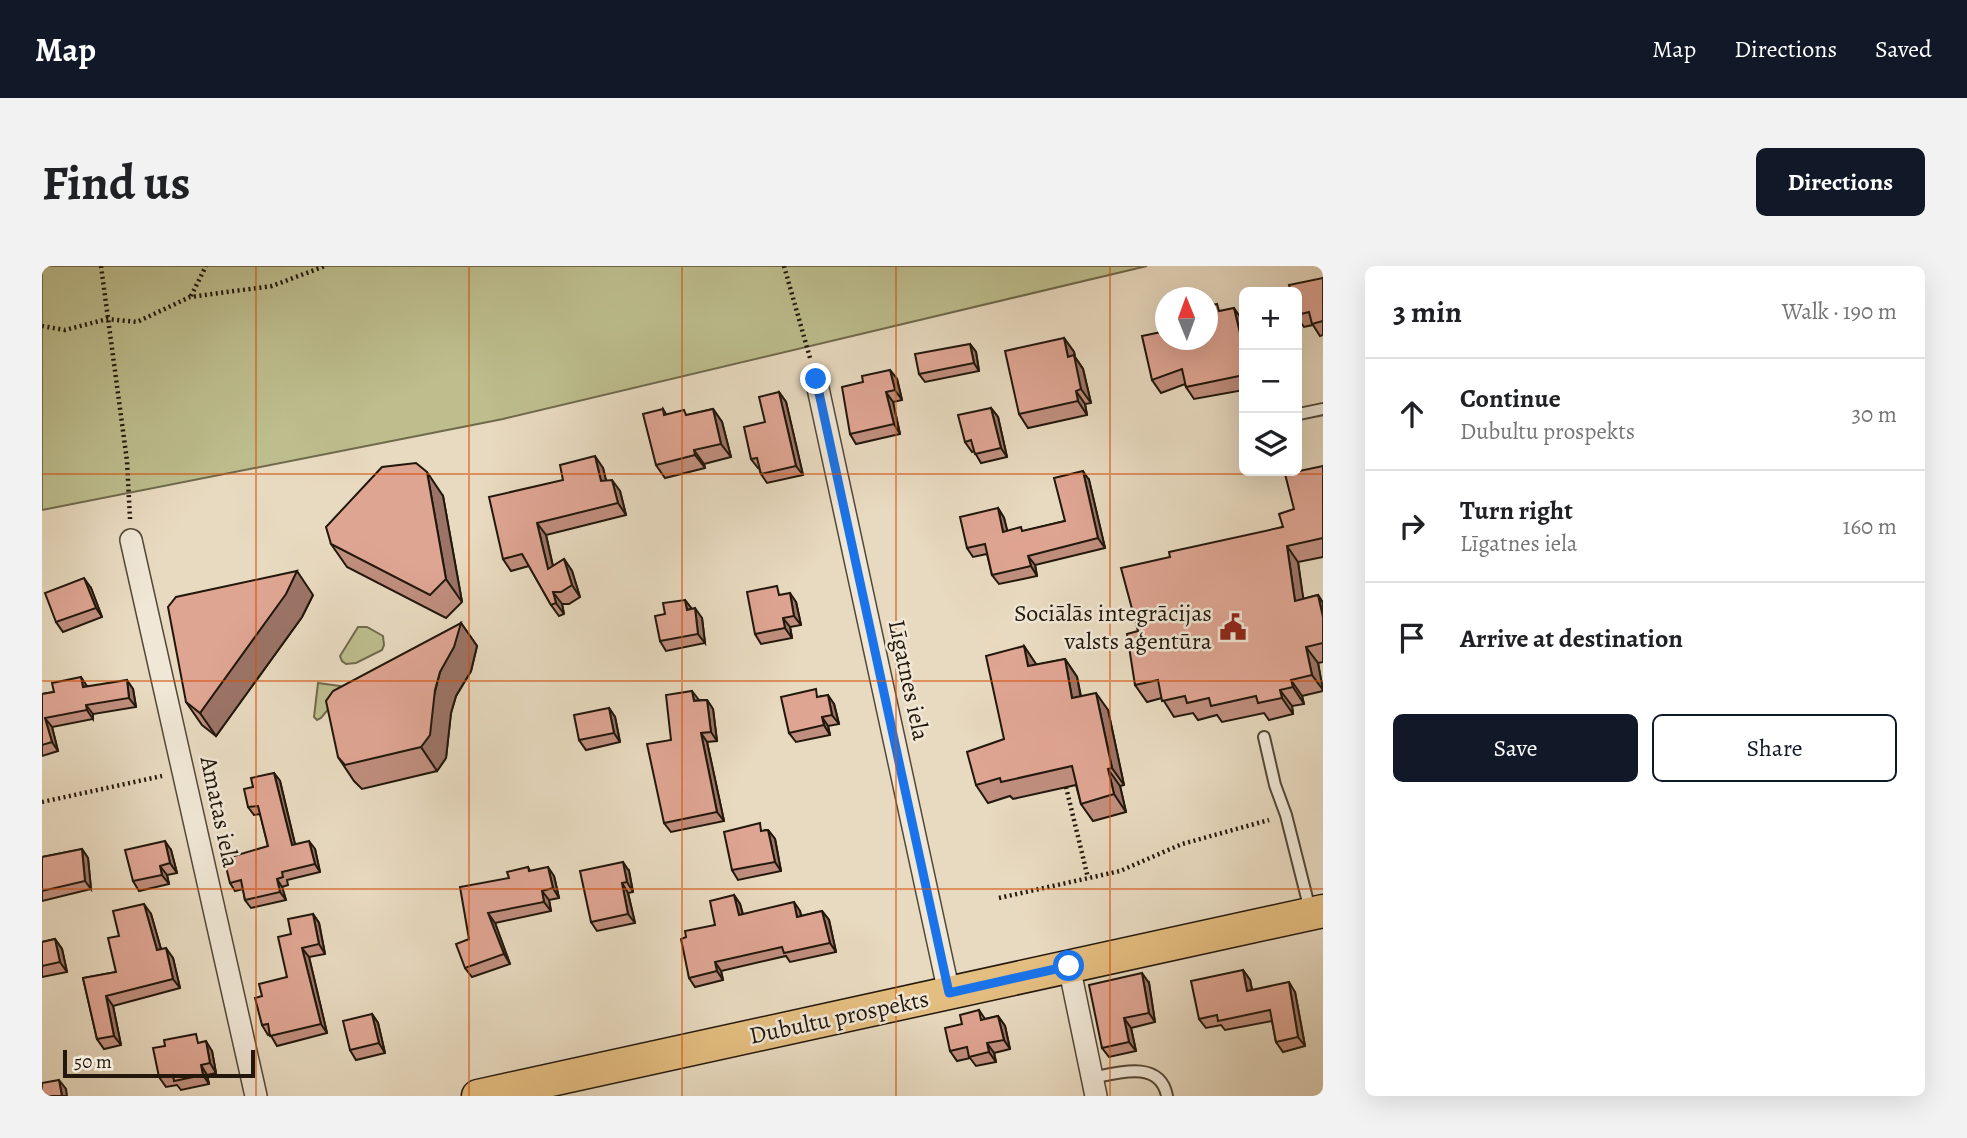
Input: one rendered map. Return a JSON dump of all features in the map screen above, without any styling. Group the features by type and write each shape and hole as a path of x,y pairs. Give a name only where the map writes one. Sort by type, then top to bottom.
{"main road":[{"name":"Dubultu prospekts","path":"478,1096 1317,912"}],"street":[{"name":"Līgatnes iela","path":"816,379 949,993"},
{"name":"Amatas iela","path":"131,540 256,1096"},
{"path":"1069,966 1094,1087"}],"lane":[{"path":"1302,413 1323,409"},
{"path":"1264,737 1275,785 1317,912"},
{"path":"1094,1087 1136,1069 1151,1074 1166,1089 1167,1096"}],"path":[{"path":"101,266 127,461 131,540"},
{"path":"190,297 206,266"},
{"path":"42,326 65,330 107,319 136,322 190,297 272,286 325,266"},
{"path":"784,266 816,379"},
{"path":"42,802 183,771"},
{"path":"1066,787 1087,878"},
{"path":"999,898 1120,871 1182,844 1286,815"}],"green space":[{"path":"42,266 1147,266 503,419 42,510"},
{"path":"358,627 367,627 383,636 384,645 382,650 356,663 346,664 340,656"},
{"path":"318,683 345,689 317,720 314,717"}],"building":[{"path":"1323,278 1323,321 1312,324 1309,312 1302,314 1302,287 1289,285"},
{"path":"1218,308 1219,311 1234,308 1239,329 1239,376 1186,387 1182,369 1152,380 1142,336 1155,333 1155,350 1218,350"},
{"path":"1064,338 1068,357 1074,355 1081,389 1076,391 1078,401 1019,414 1005,351"},
{"path":"970,344 974,363 919,374 915,354"},
{"path":"890,370 895,390 886,392 894,424 850,434 842,387 863,382 862,376"},
{"path":"779,392 796,466 761,474 757,458 751,459 744,427 765,422 759,397"},
{"path":"991,408 1001,448 975,454 971,440 965,442 958,415"},
{"path":"663,409 664,415 684,410 686,415 713,409 721,444 694,450 695,455 656,465 643,414"},
{"path":"595,456 601,481 612,480 618,503 537,523 548,569 564,559 572,585 561,592 553,592 556,603 551,605 522,554 503,559 489,497 563,480 560,465"},
{"path":"416,463 427,472 446,579 430,595 331,544 326,527 382,467"},
{"name":"Sociālās integrācijas valsts aģentūra","path":"1323,466 1323,538 1287,546 1295,601 1318,595 1323,617 1323,643 1306,647 1312,675 1291,680 1293,687 1280,690 1282,698 1258,703 1256,696 1211,706 1209,698 1187,703 1185,696 1162,701 1158,680 1135,685 1127,634 1138,631 1121,568 1170,557 1169,552 1283,527 1279,514 1294,509 1286,476 1302,476 1302,470"},
{"path":"1083,471 1098,538 1028,556 1031,566 992,575 985,544 967,548 960,517 998,508 1003,532 1021,527 1022,531 1065,521 1054,478"},
{"path":"297,571 286,594 200,713 186,702 168,607 176,597"},
{"path":"84,578 96,608 56,622 45,593"},
{"path":"777,586 779,595 790,593 794,616 783,618 785,628 755,634 747,592"},
{"path":"685,600 687,610 695,608 698,634 660,641 655,616 665,614 663,603"},
{"path":"461,623 454,647 440,672 435,690 430,735 421,747 345,765 338,757 326,701 333,691"},
{"path":"1024,646 1028,666 1065,659 1072,698 1096,693 1112,768 1108,769 1114,794 1081,804 1072,766 1001,782 1000,778 976,785 967,752 1004,739 986,656"},
{"path":"81,677 83,687 127,680 129,698 86,705 87,710 45,718 52,742 42,745 42,694 54,692 52,683"},
{"path":"816,689 817,697 828,695 832,715 822,717 824,725 789,733 781,697"},
{"path":"692,691 694,701 707,700 711,732 701,733 717,812 664,823 647,744 671,740 666,695"},
{"path":"609,708 614,733 579,740 574,715"},
{"path":"274,773 292,845 309,841 315,864 282,872 283,877 277,879 280,892 245,900 241,880 230,883 224,859 268,846 258,806 248,807 244,789 253,787 251,778"},
{"path":"760,823 761,831 768,830 775,862 732,870 724,832"},
{"path":"165,841 170,863 160,866 162,875 133,881 125,850"},
{"path":"82,849 85,881 42,891 42,857"},
{"path":"623,862 627,882 622,883 628,914 591,922 580,871"},
{"path":"528,867 529,871 548,867 553,888 542,891 544,902 488,913 504,954 465,968 456,944 469,939 460,887 509,878 507,872"},
{"path":"734,895 739,915 794,902 797,917 822,911 830,943 784,953 782,947 715,962 717,971 689,978 681,939 686,937 685,931 715,925 710,901"},
{"path":"144,904 157,950 166,948 173,979 106,996 114,1036 97,1039 83,978 116,972 108,938 119,936 113,911"},
{"path":"313,914 319,944 302,948 321,1024 270,1036 268,1024 262,1025 255,998 262,996 259,984 287,977 278,937 291,934 288,919"},
{"path":"55,939 60,962 42,966 42,942"},
{"path":"1243,970 1247,991 1289,982 1298,1037 1276,1042 1270,1010 1218,1021 1217,1015 1199,1019 1191,981"},
{"path":"1142,973 1149,1013 1124,1018 1129,1042 1102,1048 1089,985"},
{"path":"979,1010 981,1020 998,1016 1004,1040 987,1043 989,1052 969,1057 967,1047 950,1051 945,1028 962,1024 960,1015"},
{"path":"372,1014 379,1043 350,1050 343,1021"},
{"path":"196,1034 198,1043 206,1041 210,1063 201,1065 203,1075 174,1081 173,1075 159,1077 153,1048 165,1046 164,1040"},
{"path":"59,1080 62,1096 42,1096 42,1083"}],"place":[{"name":"Sociālās integrācijas valsts aģentūra","path":"1233,627"}],"route":[{"path":"816,379 949,993 1069,966"}]}
